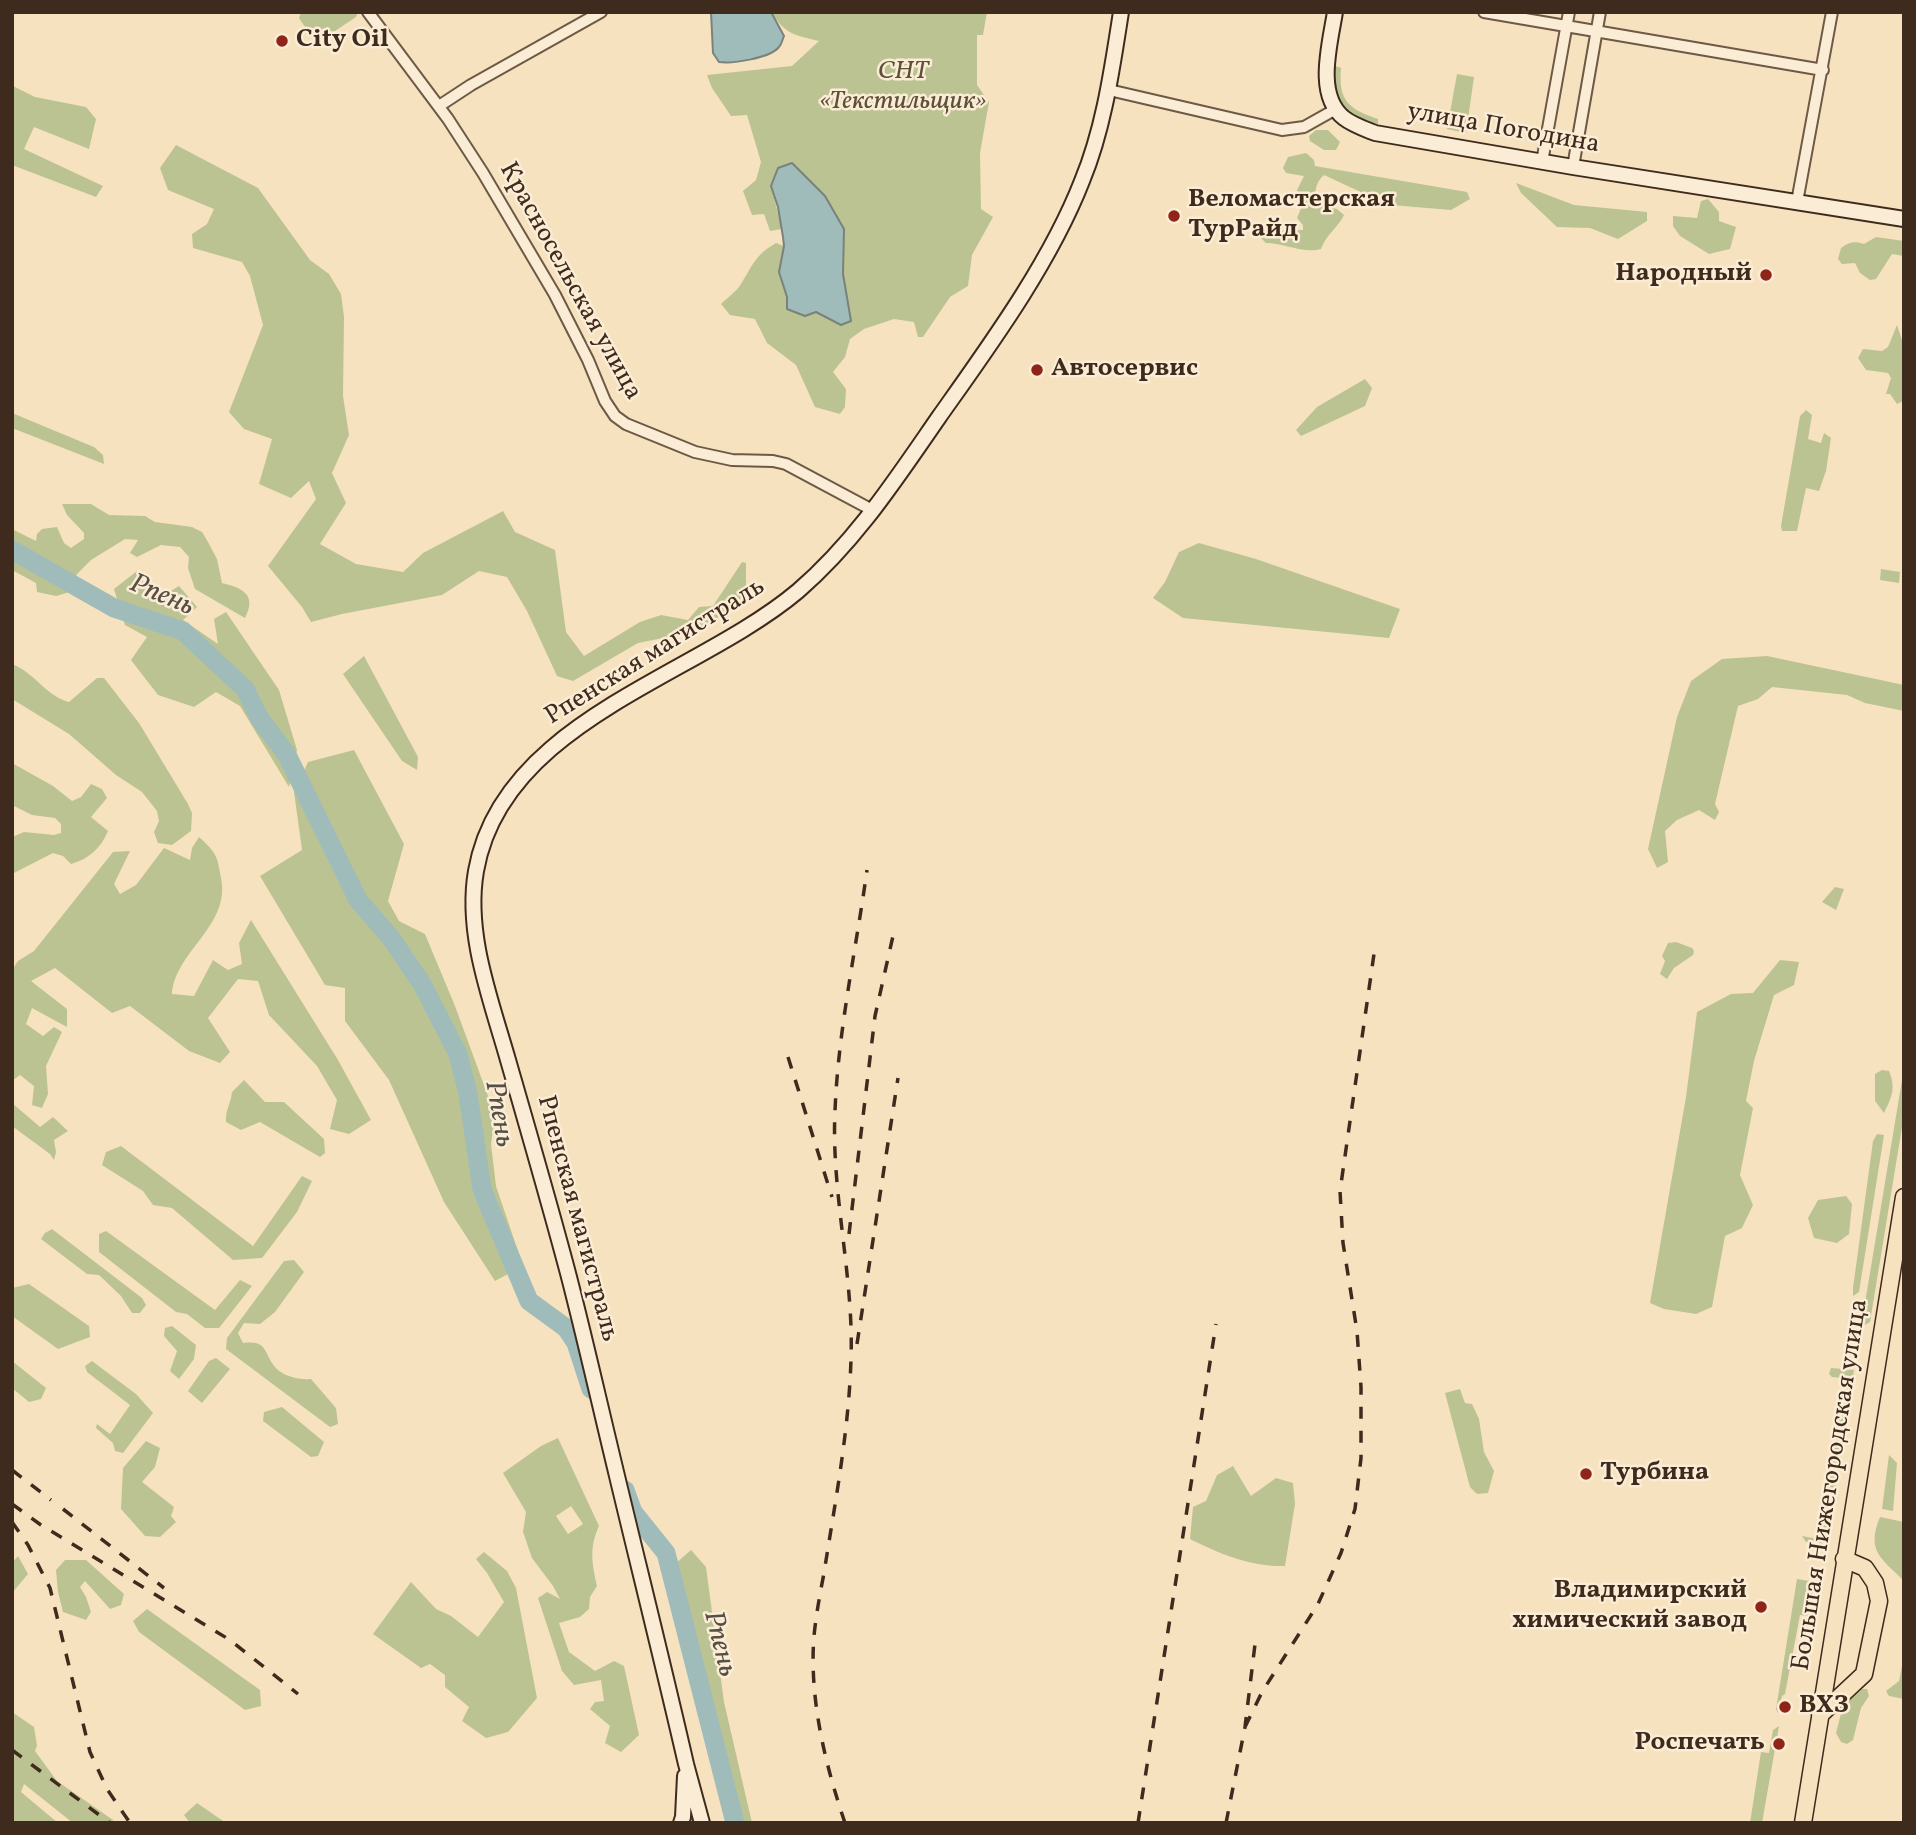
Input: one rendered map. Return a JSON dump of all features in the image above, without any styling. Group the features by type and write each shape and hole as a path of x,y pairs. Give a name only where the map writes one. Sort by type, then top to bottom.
{"main road":[{"name":"Рпенская магистраль","path":"702,1823 569,1279 489,991 473,922 472,904 477,866 488,832 503,802 528,771 554,747 608,709 797,592 848,543 874,511 989,346 1050,248 1083,180 1109,90 1121,12"},
{"path":"1335,12 1328,85 1330,99 1336,109"},
{"name":"улица Погодина","path":"1336,109 1344,118 1375,133 1904,219"},
{"name":"Большая Нижегородская улица","path":"1803,1823 1904,1197"},
{"path":"1820,1715 1864,1674 1879,1601 1875,1583 1865,1568 1844,1559"},
{"name":"Рпенская магистраль","path":"681,1823 686,1764"}],"street":[{"name":"Красносельская улица","path":"368,12 439,106 483,173 555,295 588,360 605,401 615,416 626,424 695,452 732,460 786,464 874,511"},
{"path":"439,106 601,12"},
{"path":"1484,12 1823,70"},
{"path":"1542,162 1569,12"},
{"path":"1573,167 1600,12"},
{"path":"1797,202 1832,12"},
{"path":"1109,90 1282,130 1304,127 1336,109"}],"green space":[{"path":"301,12 358,12 356,17 320,41 313,39 299,18"},
{"name":"СНТ «Текстильщик»","path":"771,12 987,12 983,35 977,35 977,85 989,102 980,153 981,209 993,217 972,255 968,286 950,297 923,337 918,337 914,322 894,319 864,329 850,339 845,357 833,372 846,389 845,407 840,414 815,407 796,365 767,343 755,319 730,315 721,304 739,287 759,256 776,243 784,246 779,272 787,297 840,325 851,321 843,274 844,229 771,186 782,229 770,231 764,214 752,215 743,191 756,180 761,162 747,115 731,116 712,88 707,75 792,66 819,41 792,33 781,25"},
{"path":"1336,66 1341,68 1341,88 1348,102 1378,119 1378,124 1356,115 1342,103 1334,87"},
{"path":"1457,74 1474,77 1466,133 1447,129"},
{"path":"12,78 13,86 35,97 86,107 96,119 89,149 34,127 24,149 103,186 96,197 12,165"},
{"path":"1316,130 1328,130 1340,142 1336,150 1324,150 1310,141 1309,136"},
{"path":"176,145 258,188 310,260 329,274 341,294 344,317 343,396 349,435 332,473 346,503 320,544 356,564 403,572 423,553 503,511 515,532 555,550 566,632 584,656 640,622 661,615 688,620 699,607 713,606 742,562 746,563 746,594 703,630 638,643 573,681 557,676 527,611 507,577 479,571 442,595 311,622 268,566 316,499 309,481 291,498 259,484 272,439 244,429 229,412 263,325 250,276 242,262 193,248 192,234 207,224 214,209 168,190 160,168"},
{"path":"1306,153 1314,160 1315,166 1467,192 1470,199 1451,210 1379,204 1367,195 1324,175 1316,189 1316,205 1337,209 1344,215 1321,249 1308,250 1266,243 1261,238 1265,231 1303,230 1303,225 1297,218 1302,206 1297,190 1304,176 1286,173 1283,168 1288,157"},
{"path":"1516,183 1574,205 1647,212 1647,221 1618,239 1590,228 1557,227 1521,193"},
{"path":"1708,199 1719,212 1719,221 1736,227 1730,249 1709,254 1680,236 1673,226 1673,216 1697,218 1701,201"},
{"path":"1876,237 1904,241 1904,256 1892,254 1876,279 1870,280 1860,273 1855,263 1842,264 1838,259 1841,248 1847,244 1864,244"},
{"path":"1897,325 1904,346 1904,397 1903,401 1897,404 1890,394 1886,394 1891,378 1888,373 1866,370 1858,358 1863,349 1882,351 1888,347"},
{"path":"1365,379 1372,388 1365,406 1301,436 1296,430 1317,407"},
{"path":"1806,410 1812,415 1808,439 1821,443 1824,433 1831,438 1826,471 1819,491 1806,488 1797,531 1782,531 1800,416"},
{"path":"12,413 94,447 103,455 104,464 12,428"},
{"path":"62,504 91,504 109,515 145,516 155,522 192,527 202,532 217,559 222,583 242,590 249,598 245,618 195,589 188,568 189,557 180,547 161,545 137,557 130,553 138,540 125,539 91,560 77,574 70,592 56,596 37,592 36,583 12,570 12,529 36,541 37,534 42,529 57,527 64,543 71,548 84,539 84,533 67,515"},
{"path":"1199,543 1256,559 1400,609 1389,638 1183,618 1153,598 1165,582 1179,552"},
{"path":"1881,569 1900,572 1899,583 1880,580"},
{"path":"137,571 152,597 161,597 179,586 197,607 183,620 218,644 214,619 226,612 279,690 297,750 289,787 240,706 216,692 194,707 158,695 131,660 147,637 125,625 114,589"},
{"path":"364,656 418,757 417,770 402,761 343,674"},
{"path":"1767,656 1904,685 1904,711 1865,703 1847,695 1772,687 1758,699 1738,706 1715,804 1719,812 1715,820 1699,810 1677,820 1665,831 1668,862 1657,868 1648,849 1677,717 1691,681 1722,659"},
{"path":"12,664 27,672 53,695 69,702 97,678 104,678 139,723 188,804 192,813 191,831 172,845 158,843 154,832 159,821 157,811 142,792 116,775 69,734 12,699"},
{"path":"354,750 404,844 388,901 399,921 425,934 495,1115 491,1144 496,1186 523,1266 495,1281 444,1202 389,1080 345,1021 345,988 325,985 260,876 302,850 294,792 308,762"},
{"path":"12,763 53,786 72,801 81,797 91,784 102,789 107,798 91,817 108,831 94,852 71,864 63,856 53,853 12,874 12,837 24,832 54,835 61,833 61,824 55,818 32,815 12,805"},
{"path":"199,837 217,859 222,895 211,924 182,964 172,994 194,996 213,960 228,970 242,964 239,943 251,920 338,1060 371,1120 349,1134 330,1129 337,1100 317,1066 269,1015 258,981 238,979 208,1018 230,1052 220,1063 189,1051 130,1006 112,1013 55,968 31,981 67,1009 67,1027 32,1008 26,1024 43,1036 54,1027 62,1032 46,1066 48,1094 42,1108 32,1105 34,1086 20,1075 12,1081 12,970 18,961 34,951 113,852 130,851 114,884 120,894 136,885 164,848 190,860 192,848"},
{"path":"1835,887 1844,889 1836,910 1822,902"},
{"path":"1676,942 1694,951 1693,955 1674,968 1667,979 1660,974 1665,961 1662,956 1668,943"},
{"path":"1780,960 1799,962 1794,985 1774,995 1754,1061 1746,1101 1753,1108 1740,1175 1753,1205 1742,1228 1725,1236 1712,1307 1696,1314 1664,1309 1650,1303 1686,1097 1697,1012 1731,994 1753,993"},
{"path":"1904,1068 1904,1115 1870,1322 1861,1327"},
{"path":"1882,1070 1889,1071 1893,1088 1884,1113 1875,1101 1875,1074"},
{"path":"244,1080 265,1102 284,1102 324,1139 325,1153 320,1157 260,1122 241,1130 226,1122 232,1092"},
{"path":"12,1103 40,1127 53,1117 68,1131 54,1140 54,1160 50,1154 12,1126"},
{"path":"1877,1134 1884,1135 1859,1292 1853,1296 1873,1141"},
{"path":"121,1146 253,1246 302,1176 312,1181 297,1212 262,1258 233,1260 172,1208 153,1205 143,1191 102,1165 106,1152"},
{"path":"1846,1196 1852,1204 1849,1234 1837,1243 1814,1238 1808,1218 1818,1200"},
{"path":"52,1229 142,1298 146,1305 140,1313 132,1313 121,1296 99,1275 87,1274 41,1239"},
{"path":"106,1231 215,1310 240,1280 252,1286 219,1328 205,1328 187,1314 176,1312 99,1252 99,1234"},
{"path":"294,1260 304,1272 275,1312 260,1324 244,1323 238,1333 243,1343 261,1345 282,1373 311,1379 336,1408 338,1424 330,1427 226,1349 227,1338 284,1261"},
{"path":"29,1284 89,1326 90,1337 58,1349 12,1316 12,1288"},
{"path":"172,1326 196,1345 194,1359 179,1379 170,1371 177,1351 164,1336 165,1328"},
{"path":"216,1358 230,1369 202,1403 188,1391 209,1361"},
{"path":"12,1361 46,1388 41,1399 29,1402 12,1388"},
{"path":"92,1361 136,1394 153,1413 123,1453 115,1451 113,1443 96,1428 97,1424 110,1434 130,1405 87,1372 85,1366"},
{"path":"1831,1368 1854,1370 1851,1390 1846,1389 1844,1378 1832,1377 1829,1374"},
{"path":"1460,1389 1465,1403 1472,1404 1479,1419 1484,1452 1494,1471 1488,1493 1477,1494 1470,1487 1445,1393"},
{"path":"1847,1402 1849,1407 1834,1492 1829,1493 1827,1489 1842,1405"},
{"path":"282,1407 324,1442 318,1456 311,1457 263,1421 264,1412"},
{"path":"558,1438 599,1526 592,1556 597,1586 590,1597 589,1609 580,1617 559,1623 569,1652 595,1671 614,1661 624,1666 639,1735 621,1752 605,1743 610,1726 590,1709 595,1702 604,1701 601,1680 574,1685 562,1671 538,1598 547,1592 560,1599 532,1558 523,1532 526,1512 503,1473 541,1446","holes":["571,1506 583,1524 568,1534 556,1516"]},
{"path":"146,1441 160,1448 155,1467 142,1482 174,1507 171,1516 176,1522 160,1537 145,1536 121,1509 123,1468"},
{"path":"1889,1455 1897,1463 1893,1511 1882,1509"},
{"path":"1233,1466 1251,1496 1276,1478 1293,1483 1295,1504 1285,1566 1236,1558 1190,1539 1193,1507 1206,1501 1217,1475"},
{"path":"1823,1505 1831,1507 1825,1540 1822,1544 1806,1542 1802,1536 1818,1539"},
{"path":"1880,1517 1904,1522 1903,1580 1882,1559 1875,1546"},
{"path":"691,1550 706,1567 724,1702 752,1823 739,1823 675,1564"},
{"path":"484,1552 507,1571 516,1588 537,1698 508,1732 486,1738 462,1721 469,1707 445,1687 445,1675 430,1664 421,1668 373,1634 411,1582 436,1609 451,1616 478,1637 504,1602 476,1559"},
{"path":"18,1556 28,1574 12,1593 12,1563"},
{"path":"65,1560 86,1560 124,1594 121,1605 110,1609 85,1581 80,1587 91,1612 86,1620 63,1612 56,1570"},
{"path":"1797,1579 1815,1582 1809,1616 1800,1615 1785,1694 1782,1696 1778,1713 1776,1709"},
{"path":"147,1609 260,1690 261,1706 245,1710 139,1632 133,1621"},
{"path":"1904,1656 1904,1699 1889,1696 1886,1691 1899,1681"},
{"path":"1862,1689 1867,1689 1869,1696 1861,1708 1853,1740 1847,1744 1841,1742 1836,1733 1843,1706"},
{"path":"12,1712 34,1727 37,1746 35,1751 57,1781 113,1820 112,1823 73,1823 24,1784 21,1792 58,1823 12,1823"},
{"path":"1779,1726 1762,1823 1750,1823 1761,1752 1769,1753 1773,1730"},
{"path":"197,1803 226,1823 190,1823 184,1815"}],"water":[{"path":"711,12 771,12 784,36 779,47 768,54 742,61 719,62 713,53"},
{"path":"792,163 825,196 844,229 843,274 851,321 841,325 816,312 805,316 787,309 787,297 779,272 783,237 771,186 778,168"}],"waterway":[{"name":"Рпень","path":"12,550 114,608 183,631 245,689 260,719 287,755 358,900 391,938 422,984 458,1054 468,1094 482,1189 529,1301 566,1328 576,1343 591,1389"},
{"name":"Рпень","path":"625,1490 633,1512 666,1553 735,1823"}],"railway":[{"path":"845,1823 820,1731 813,1659 816,1620 841,1466 850,1386 851,1328 836,1173 835,1111 844,1021 867,870"},
{"path":"849,1234 875,1016 893,936"},
{"path":"1245,1727 1262,1692 1318,1604 1341,1553 1355,1509 1361,1458 1361,1387 1357,1331 1343,1243 1340,1191 1374,954"},
{"path":"788,1057 832,1197"},
{"path":"857,1344 898,1078"},
{"path":"1138,1823 1216,1324"},
{"path":"12,1470 51,1500"},
{"path":"12,1504 41,1525 230,1640 298,1694"},
{"path":"63,1509 164,1588"},
{"path":"12,1522 28,1545 50,1588 90,1752 107,1789 130,1823"},
{"path":"1226,1823 1245,1727 1256,1636"},
{"path":"12,1750 110,1823"}],"place":[{"name":"City Oil","path":"282,41"},
{"name":"Веломастерская ТурРайд","path":"1174,216"},
{"name":"Народный","path":"1766,275"},
{"name":"Автосервис","path":"1037,370"},
{"name":"Турбина","path":"1586,1474"},
{"name":"Владимирский химический завод","path":"1761,1607"},
{"name":"ВХЗ","path":"1785,1707"},
{"name":"Роспечать","path":"1779,1744"}]}
